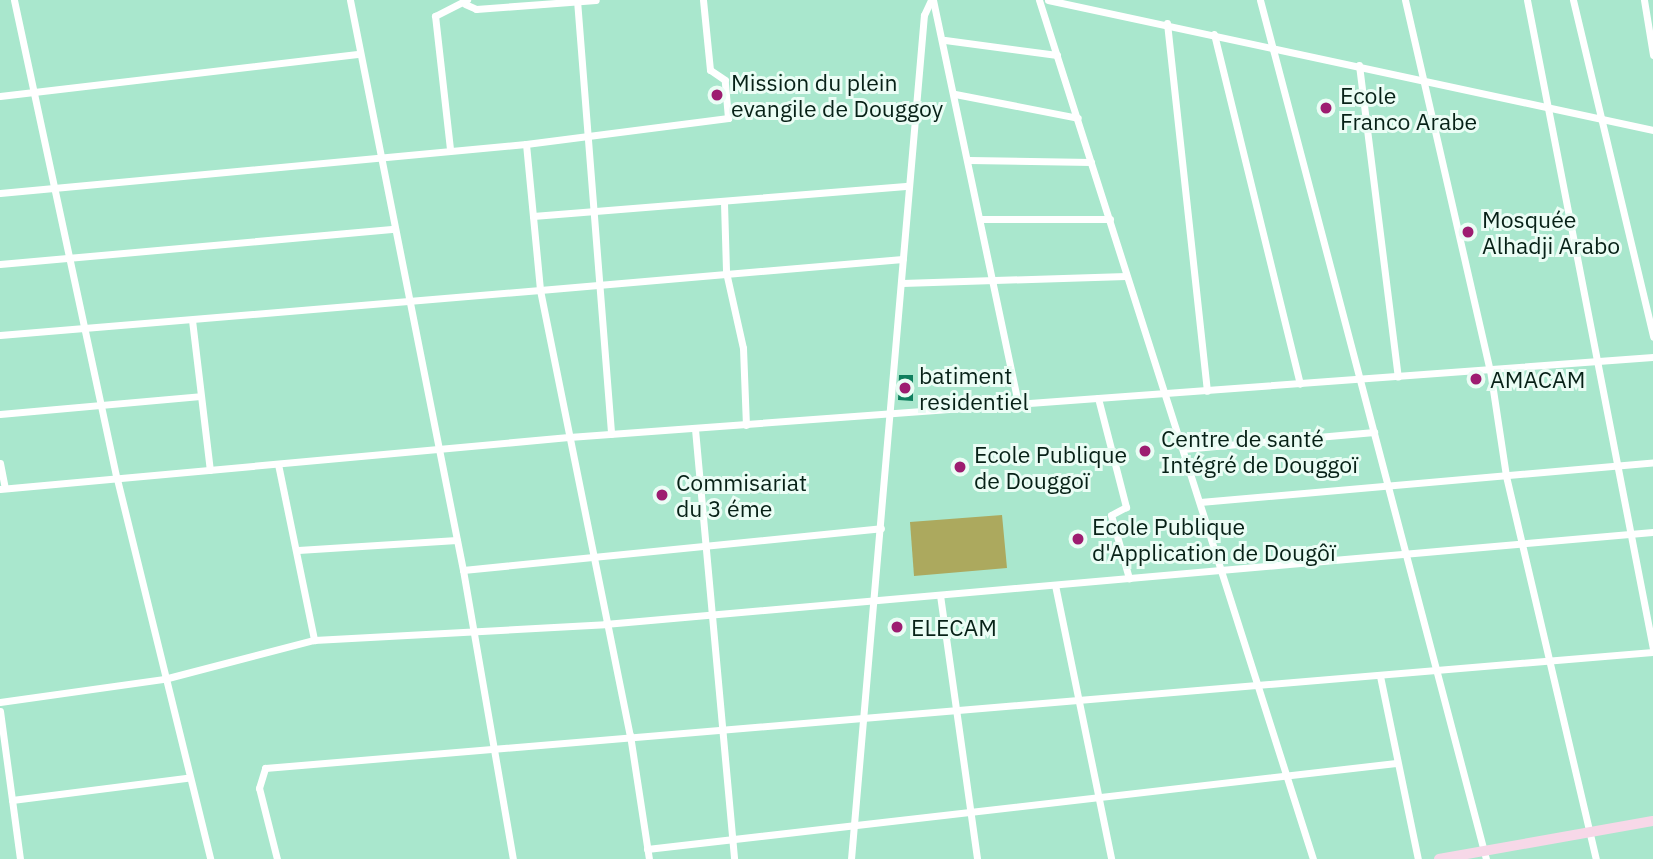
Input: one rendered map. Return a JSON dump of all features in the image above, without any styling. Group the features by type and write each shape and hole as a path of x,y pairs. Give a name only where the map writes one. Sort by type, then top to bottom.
{"main road":[{"path":"1439,859 1485,855 1653,821"}],"street":[{"path":"14,0 51,188 186,778 209,859"},
{"path":"350,0 437,451 463,570 471,632 513,859"},
{"path":"450,149 435,16 466,2 476,9 596,0"},
{"path":"0,192 380,154 526,144 728,118 725,80 710,70 703,0"},
{"path":"932,0 944,40 990,280 1017,403"},
{"path":"851,859 860,716 875,601 924,15 932,0"},
{"path":"1039,0 1126,275 1167,394 1255,685 1313,859"},
{"path":"1048,0 1167,23 1653,130"},
{"path":"1260,0 1408,553 1434,671 1485,855"},
{"path":"1405,0 1490,370 1506,476 1596,859"},
{"path":"277,859 259,788 265,768 724,727 1380,676 1653,651 1527,0"},
{"path":"1573,0 1653,337"},
{"path":"1644,0 1653,55"},
{"path":"577,1 602,284 611,434"},
{"path":"1167,23 1207,391"},
{"path":"1214,34 1300,384"},
{"path":"944,40 1057,55"},
{"path":"0,96 360,54"},
{"path":"1359,65 1398,377"},
{"path":"955,94 1077,118"},
{"path":"526,144 540,290 605,624 630,735 649,859"},
{"path":"969,160 1091,162"},
{"path":"533,216 724,203 909,186"},
{"path":"724,203 726,272 743,348 746,425"},
{"path":"980,219 1110,219"},
{"path":"0,264 394,229"},
{"path":"0,335 903,259"},
{"path":"902,282 1126,275"},
{"path":"192,320 210,470"},
{"path":"0,463 2,488 437,451 569,437 1653,357"},
{"path":"0,414 200,396"},
{"path":"1098,398 1126,507 1111,515 1129,578"},
{"path":"695,429 734,859"},
{"path":"1183,449 1374,432"},
{"path":"1200,502 1653,462"},
{"path":"278,464 298,550 314,640"},
{"path":"463,570 881,528"},
{"path":"0,702 164,679 314,640 605,624 713,612 875,601 1653,532"},
{"path":"298,550 457,540"},
{"path":"1055,585 1111,859"},
{"path":"1642,591 1653,589"},
{"path":"940,595 977,859"},
{"path":"1380,676 1396,763 1419,859"},
{"path":"0,711 20,859"},
{"path":"647,849 733,837 1286,778 1396,763"},
{"path":"12,800 186,778"}],"shaded area":[{"path":"1002,515 1007,568 914,576 910,522"}],"building":[{"name":"batiment residentiel","path":"899,375 913,375 913,401 898,400"}],"place":[{"name":"Mission du plein evangile de Douggoy","path":"717,95"},
{"name":"Ecole Franco Arabe","path":"1326,108"},
{"name":"Mosquée Alhadji Arabo","path":"1468,232"},
{"name":"AMACAM","path":"1476,379"},
{"name":"batiment residentiel","path":"905,388"},
{"name":"Centre de santé Intégré de Douggoï","path":"1145,451"},
{"name":"Ecole Publique de Douggoï","path":"960,467"},
{"name":"Commisariat du 3 éme","path":"662,495"},
{"name":"Ecole Publique d'Application de Dougôï","path":"1078,539"},
{"name":"ELECAM","path":"897,627"}]}
